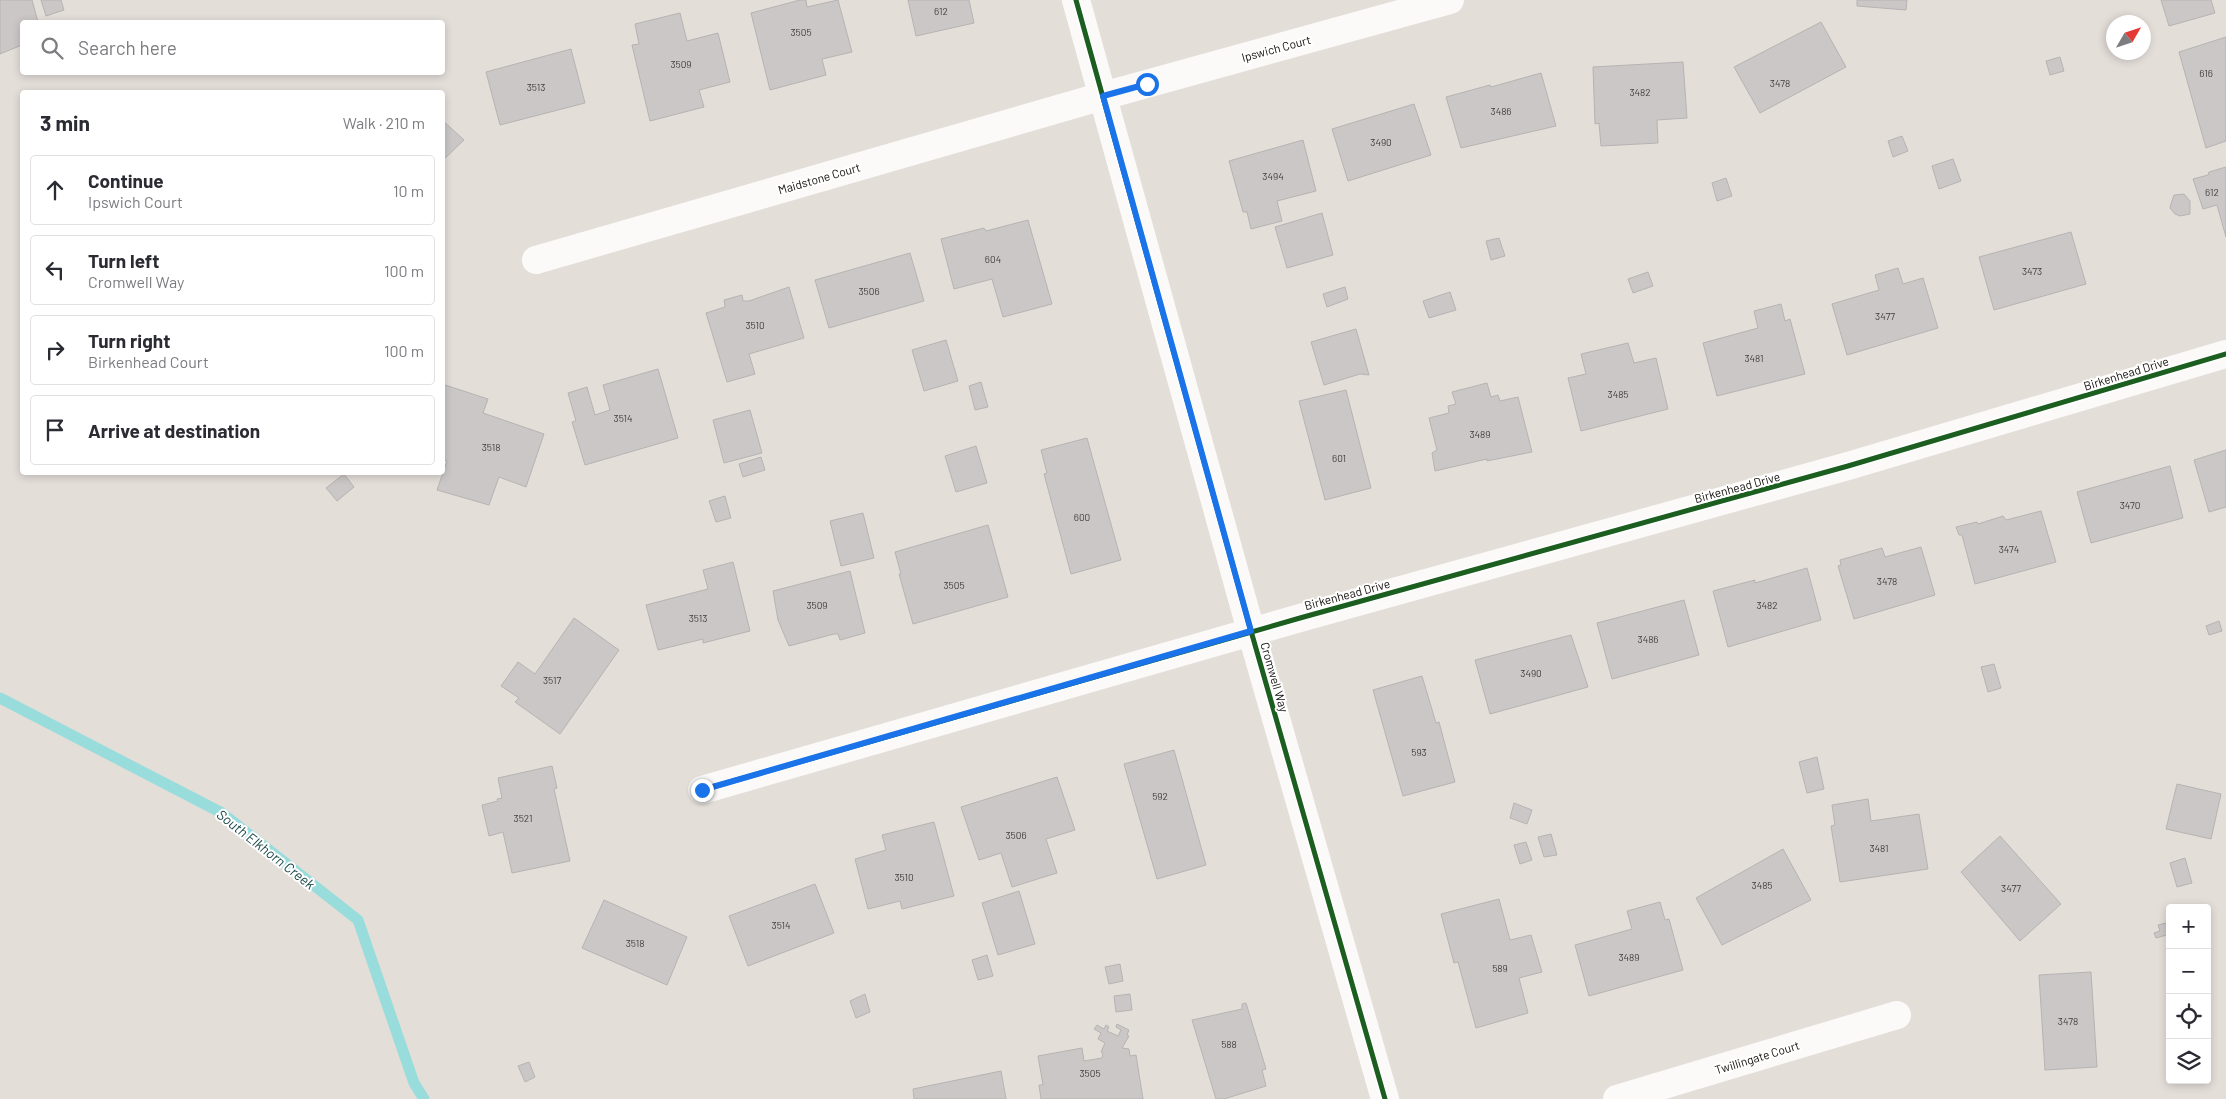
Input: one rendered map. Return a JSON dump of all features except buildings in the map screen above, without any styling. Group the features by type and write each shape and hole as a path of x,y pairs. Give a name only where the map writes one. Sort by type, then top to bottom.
{"street":[{"name":"Cromwell Way","path":"1076,0 1251,631 1385,1099"},
{"name":"Ipswich Court","path":"1103,96 1450,0"},
{"name":"Maidstone Court","path":"536,260 1103,96"},
{"name":"Birkenhead Drive","path":"702,790 1251,631 1848,466 2226,354"},
{"name":"Twillingate Court","path":"1617,1099 1898,1015"}],"waterway":[{"name":"South Elkhorn Creek","path":"0,698 222,813 358,920 414,1083 424,1099"}],"cycle path":[{"path":"1076,0 1251,631 1385,1099"},
{"path":"702,790 1300,618 1848,466 2226,354"}],"route":[{"path":"702,790 1251,631 1103,96 1147,84"}]}
